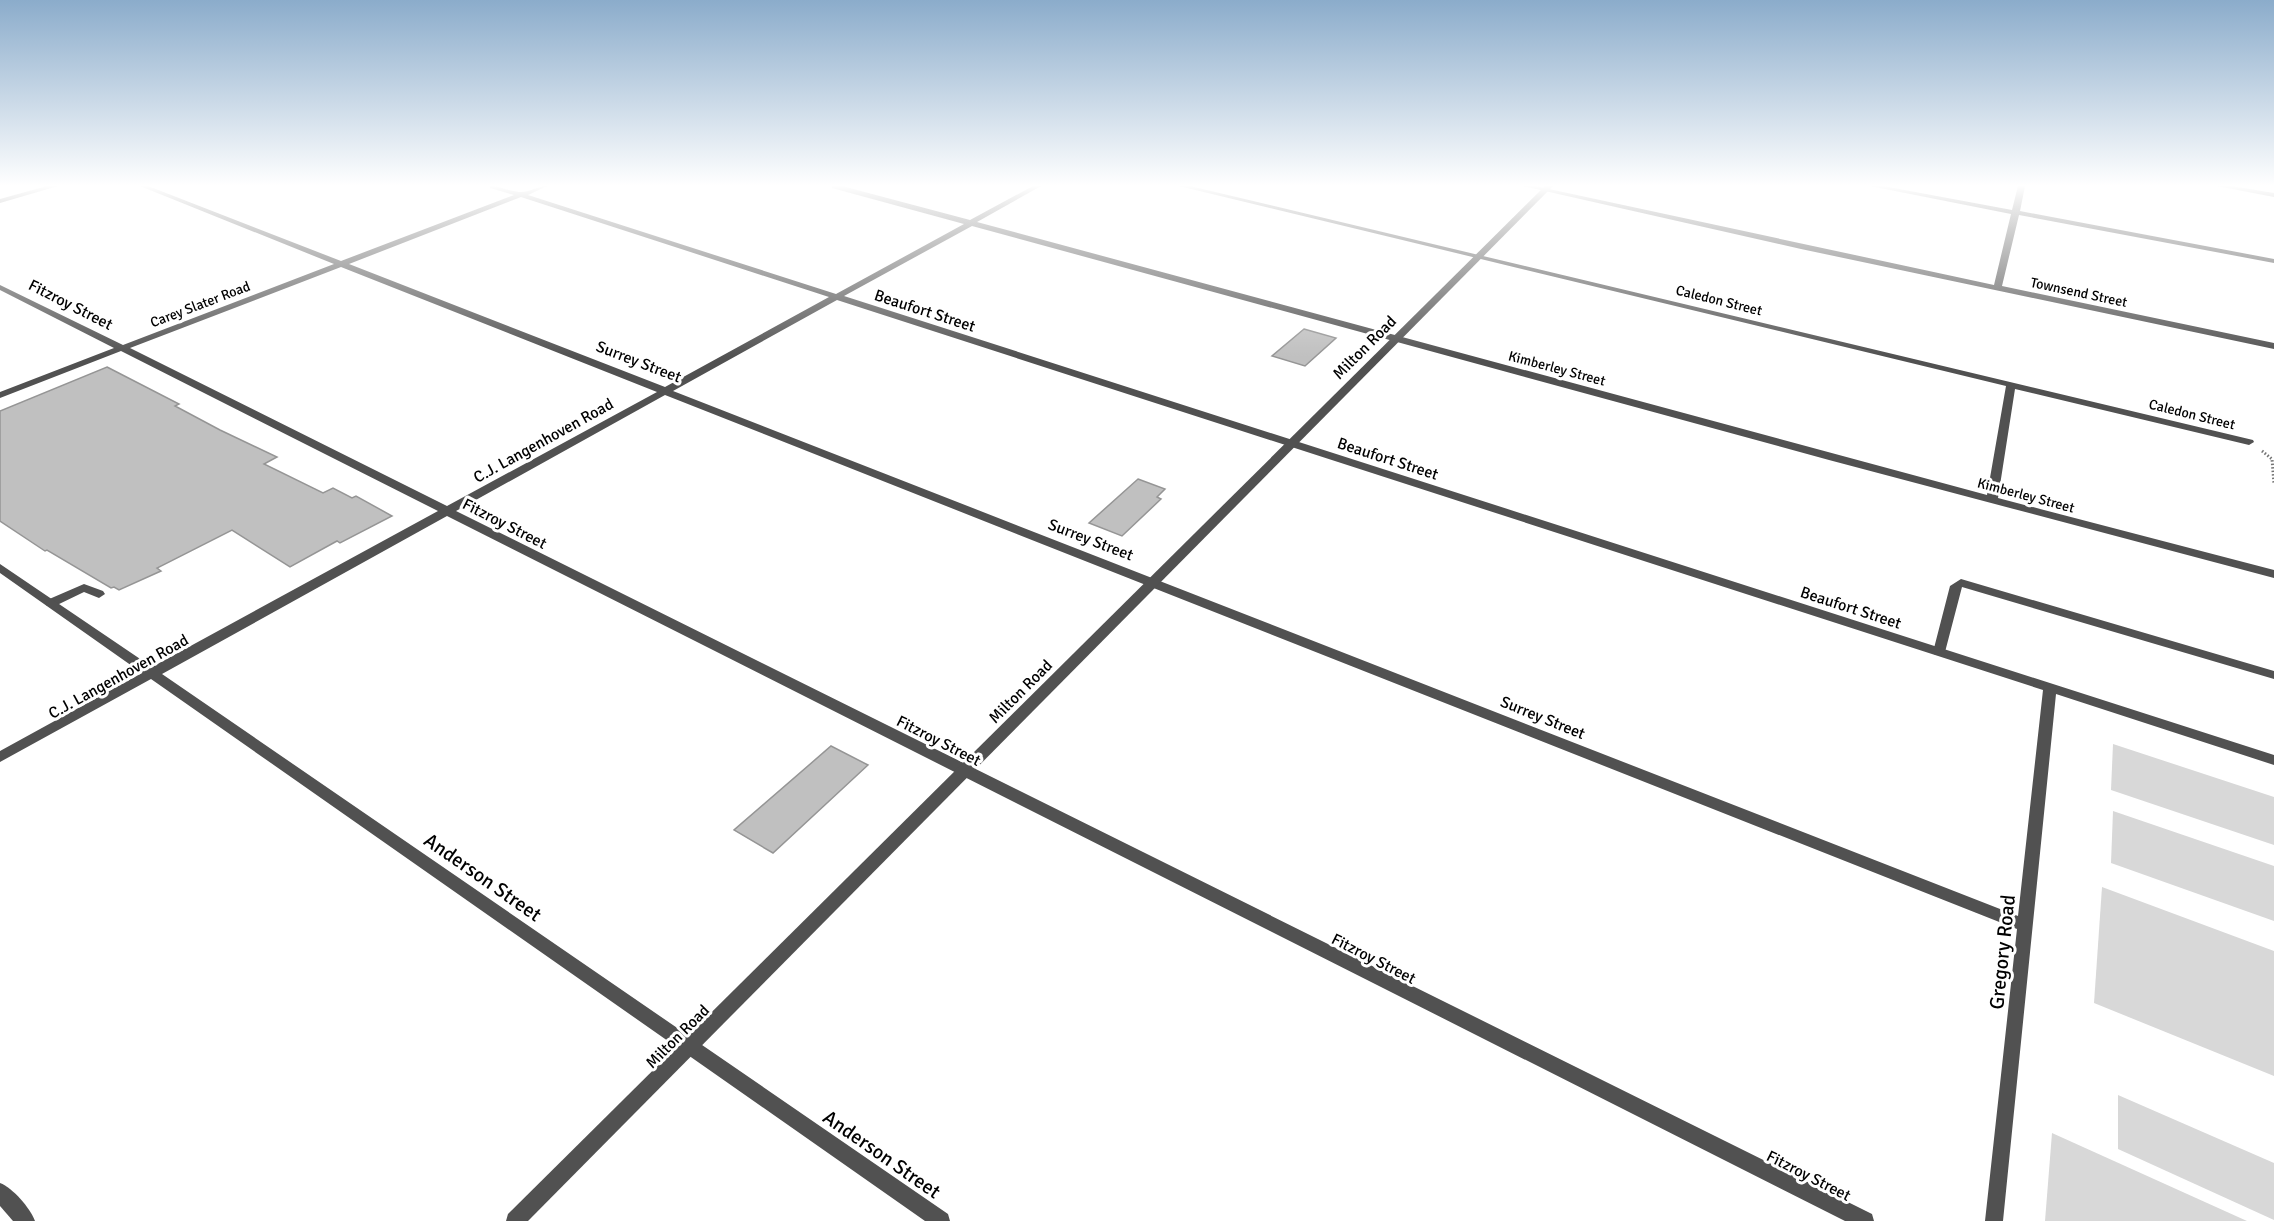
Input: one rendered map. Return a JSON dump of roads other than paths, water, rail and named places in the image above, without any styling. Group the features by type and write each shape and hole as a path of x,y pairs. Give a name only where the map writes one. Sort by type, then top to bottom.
{"street":[{"name":"Surrey Street","path":"291,243 2026,926"},
{"name":"Carey Slater Road","path":"0,395 395,243"},
{"name":"Beaufort Street","path":"670,243 2274,760"},
{"name":"C.J. Langenhoven Road","path":"0,757 665,389 934,243"},
{"name":"Kimberley Street","path":"1044,243 1992,500 2274,574"},
{"name":"Caledon Street","path":"1424,243 2249,442"},
{"name":"Milton Road","path":"515,1221 1492,243"},
{"name":"Townsend Street","path":"1794,243 2274,346"},
{"path":"1997,288 2008,243"},
{"path":"2179,243 2274,261"},
{"name":"Fitzroy Street","path":"0,287 1865,1221"},
{"path":"1992,500 2011,384"},
{"name":"Anderson Street","path":"0,568 941,1221"},
{"path":"1939,652 1956,586 1961,583 2274,675"},
{"path":"51,603 84,588 99,594"},
{"name":"Gregory Road","path":"1994,1221 2050,688"},
{"path":"0,1192 26,1221"}]}
